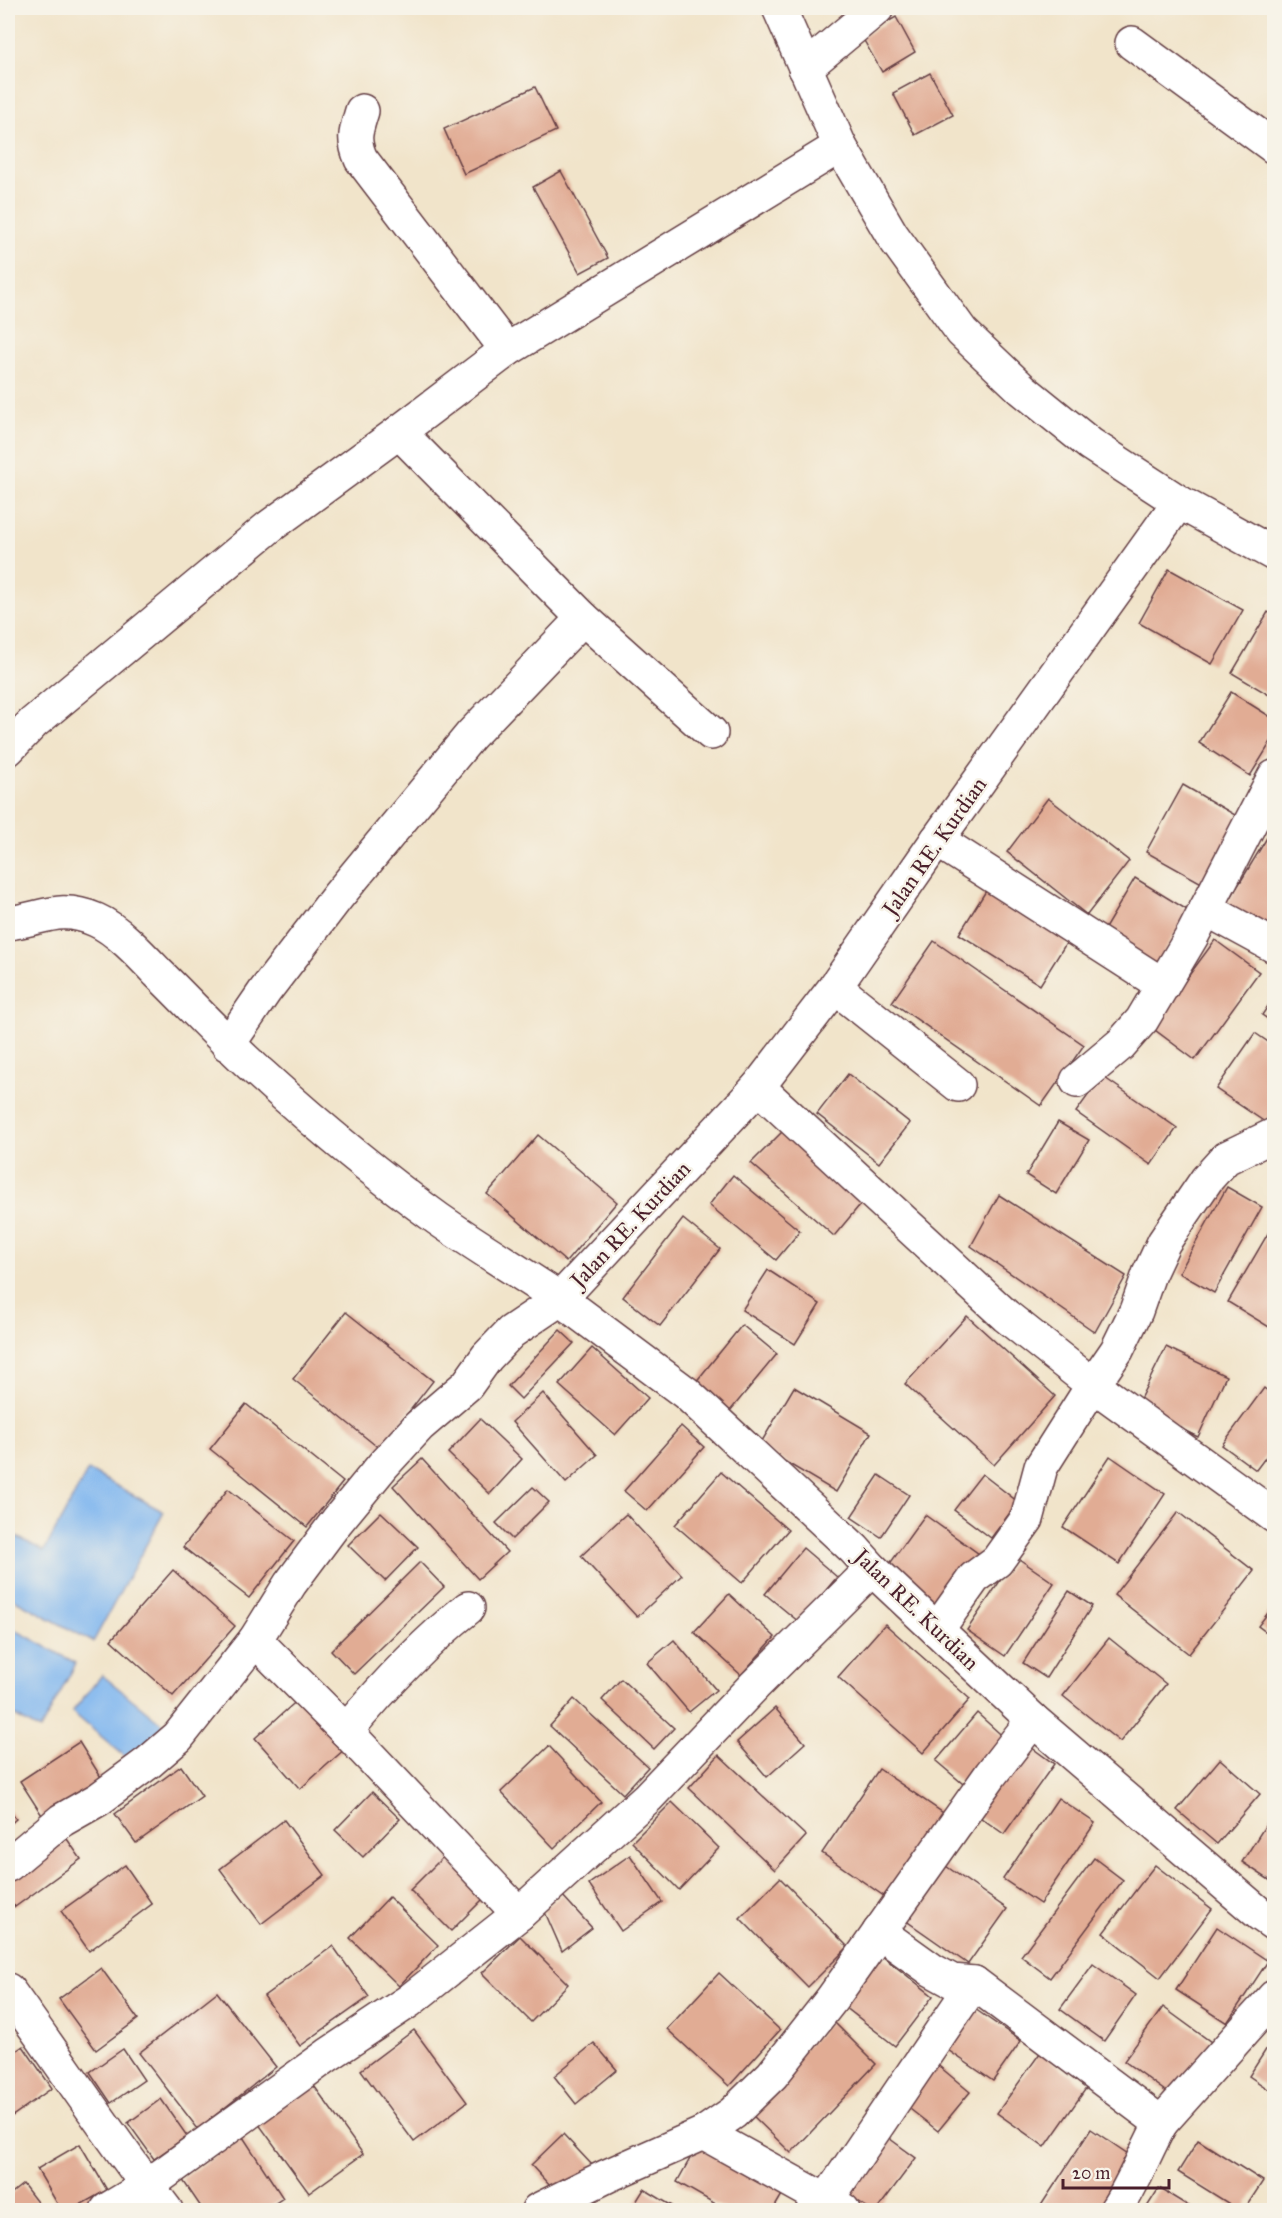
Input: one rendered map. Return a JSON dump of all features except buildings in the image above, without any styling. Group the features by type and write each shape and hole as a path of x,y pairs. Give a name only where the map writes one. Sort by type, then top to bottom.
{"main road":[{"path":"779,8 840,146 892,235 962,332 1022,389 1090,444 1179,502 1275,554"},
{"path":"805,68 878,8"},
{"path":"1132,43 1275,147"},
{"path":"362,111 355,144 361,159 507,350"},
{"path":"8,749 33,723 269,527 507,350 840,146"},
{"path":"399,432 583,618 711,733"},
{"name":"Jalan RE. Kurdian","path":"1179,502 937,840 835,987 758,1087 560,1299 686,1393 1033,1719 1261,1915 1275,1924"},
{"path":"228,1045 265,991 338,896 471,735 583,618"},
{"path":"1077,1081 1121,1044 1142,1020 1206,909 1275,777"},
{"path":"937,840 1163,985"},
{"path":"1206,909 1275,946"},
{"path":"8,924 49,913 72,912 98,921 141,955 228,1045 315,1123 438,1219 560,1299 511,1332 487,1357 467,1385 419,1426 384,1464 337,1521 290,1584 255,1641 178,1737 99,1799 62,1820 8,1865"},
{"path":"835,987 958,1085"},
{"path":"758,1087 1006,1316 1093,1385 1275,1516"},
{"path":"937,1630 974,1578 997,1561 1027,1519 1041,1467 1122,1340 1164,1242 1207,1179 1226,1158 1275,1135"},
{"path":"107,2211 157,2199 328,2055 409,2001 519,1914 648,1797 755,1685 872,1569"},
{"path":"346,1731 374,1698 445,1626 468,1608"},
{"path":"255,1641 346,1731 519,1914"},
{"path":"538,2211 608,2176 704,2133 733,2113 772,2074 832,1999 990,1774 1033,1719"},
{"path":"879,1932 932,1970 952,1981 974,1983 1161,2123"},
{"path":"704,2133 828,2208 974,1983"},
{"path":"8,1990 157,2199"},
{"path":"1116,2211 1161,2123 1275,1997"}],"water":[{"path":"88,1470 164,1512 93,1642 8,1596 8,1532 44,1551"},
{"path":"8,1626 76,1663 40,1730 8,1712"},
{"path":"102,1675 165,1726 134,1764 72,1712"}]}
